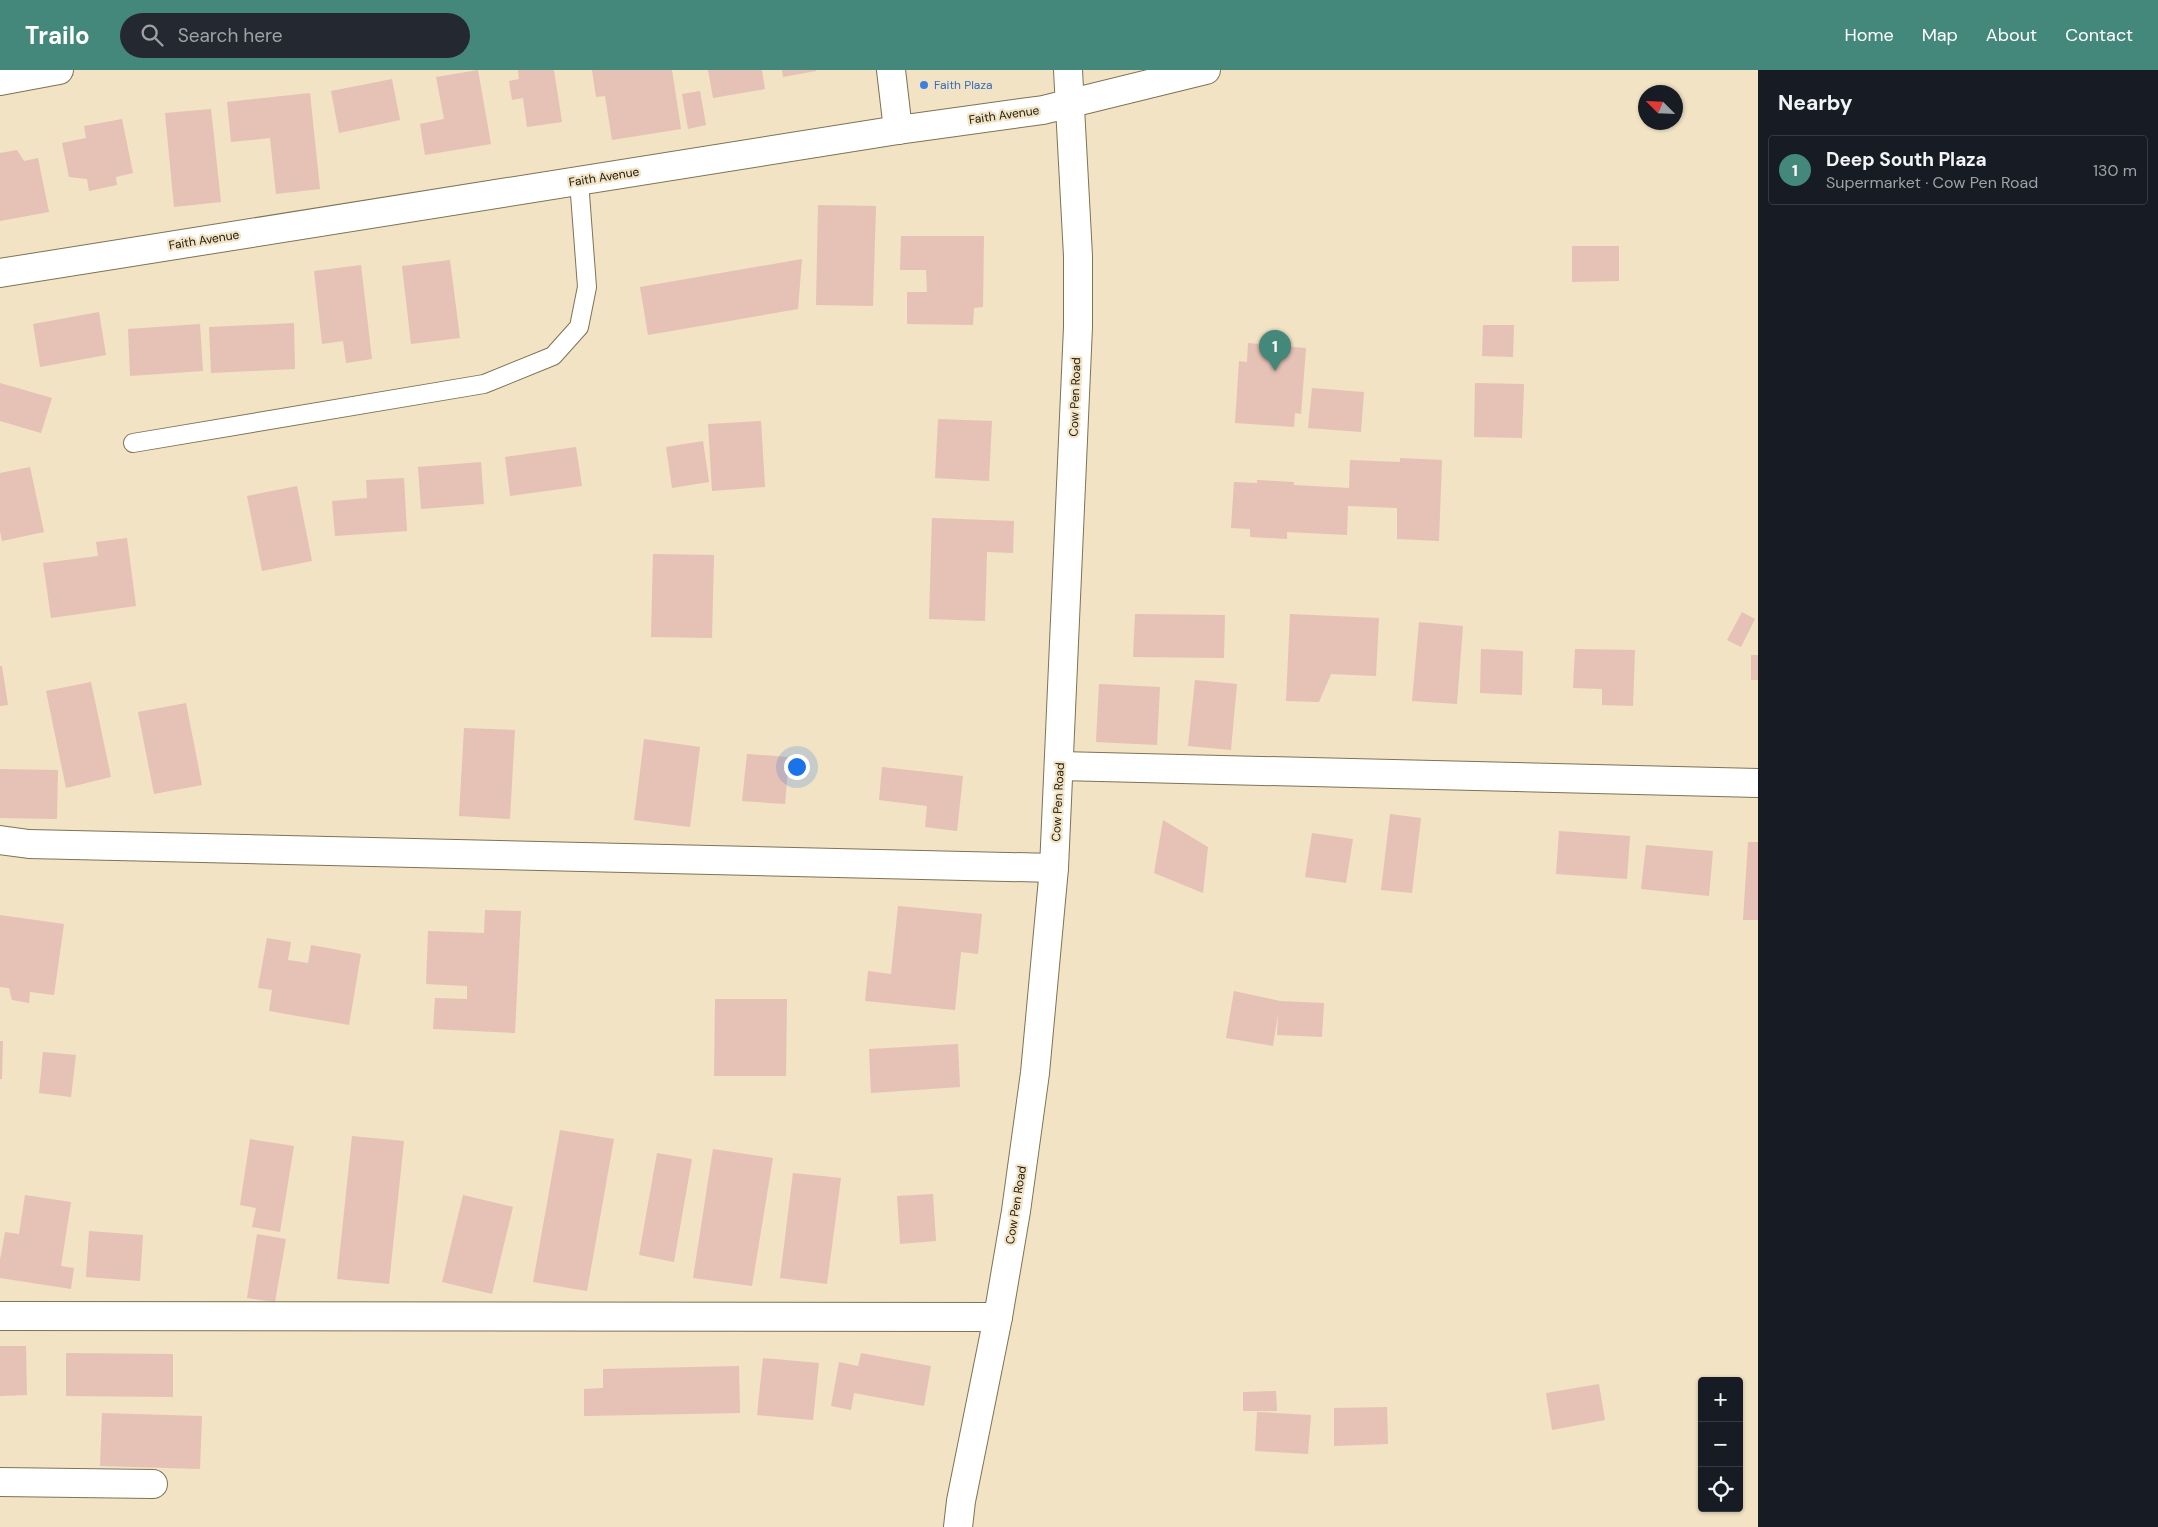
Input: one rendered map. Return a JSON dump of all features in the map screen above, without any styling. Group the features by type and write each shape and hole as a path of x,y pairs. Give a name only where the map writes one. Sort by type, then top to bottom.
{"street":[{"path":"0,81 60,70"},
{"path":"891,70 898,130"},
{"name":"Cow Pen Road","path":"958,1527 962,1491 998,1317 1016,1211 1035,1072 1054,868 1078,327 1078,256 1068,70"},
{"name":"Faith Avenue","path":"0,273 898,130 1043,110 1206,70"},
{"path":"1060,766 1758,784"},
{"path":"0,840 29,844 1054,868"},
{"path":"0,1316 998,1317"},
{"path":"0,1482 153,1484"}],"lane":[{"path":"133,443 484,384 553,356 579,327 587,287 579,181"}],"building":[{"path":"478,70 491,144 425,155 420,124 444,119 436,77"},
{"path":"518,70 554,70 562,122 527,127 523,98 512,100 509,81 519,79"},
{"path":"592,70 672,70 681,129 612,140 605,96 596,97"},
{"path":"708,70 762,70 765,89 713,98"},
{"path":"782,70 816,70 816,71 783,77"},
{"path":"392,79 400,120 339,133 331,91"},
{"path":"700,91 706,125 688,129 682,94"},
{"path":"310,93 320,189 276,194 270,138 231,142 227,102"},
{"path":"211,109 221,202 174,207 165,113"},
{"path":"122,119 133,173 116,177 117,185 89,191 87,179 69,177 62,143 86,138 84,126"},
{"path":"17,150 24,161 38,158 49,212 0,221 0,153"},
{"path":"818,205 876,206 873,306 816,305"},
{"path":"901,236 984,236 983,307 974,308 973,325 907,324 907,292 927,292 926,270 900,270"},
{"path":"1572,246 1619,246 1619,281 1572,282"},
{"path":"802,259 798,309 648,335 640,287"},
{"path":"450,260 460,338 411,344 402,266"},
{"path":"361,265 372,359 346,363 343,341 322,344 314,271"},
{"path":"99,312 106,355 40,367 33,324"},
{"path":"294,323 295,369 211,373 209,327"},
{"path":"200,324 203,371 130,376 128,329"},
{"path":"1483,325 1514,325 1513,357 1482,356"},
{"path":"1248,343 1306,348 1301,414 1295,413 1294,427 1235,423 1239,361 1247,362"},
{"path":"0,383 52,398 41,433 0,421"},
{"path":"1475,383 1524,384 1522,438 1474,437"},
{"path":"1312,388 1364,392 1361,432 1308,428"},
{"path":"938,419 992,421 989,481 935,478"},
{"path":"761,421 765,487 712,491 708,424"},
{"path":"703,441 709,482 672,488 666,447"},
{"path":"576,447 582,486 510,496 505,457"},
{"path":"1400,458 1442,460 1439,541 1397,539 1397,508 1348,506 1347,535 1287,532 1287,539 1250,537 1250,529 1231,528 1234,482 1257,483 1257,480 1294,482 1294,485 1349,488 1350,460 1400,462"},
{"path":"481,462 484,504 421,509 418,467"},
{"path":"30,467 44,532 2,541 0,531 0,473"},
{"path":"404,478 407,531 335,536 332,501 367,498 366,480"},
{"path":"297,486 312,561 262,571 247,496"},
{"path":"932,518 1014,521 1013,553 987,552 985,621 929,619"},
{"path":"127,538 136,606 51,618 43,563 98,556 96,542"},
{"path":"653,554 714,555 712,638 651,637"},
{"path":"1742,612 1755,619 1741,647 1727,640"},
{"path":"1135,614 1225,615 1224,658 1133,657"},
{"path":"1290,614 1379,618 1376,676 1331,674 1319,702 1286,701"},
{"path":"1419,622 1463,626 1457,704 1412,701"},
{"path":"1481,649 1523,651 1522,695 1480,693"},
{"path":"1575,649 1635,650 1633,706 1602,705 1602,689 1573,688"},
{"path":"1751,655 1758,655 1758,680 1751,680"},
{"path":"0,666 2,666 8,705 0,706"},
{"path":"1195,680 1237,684 1231,750 1188,746"},
{"path":"91,682 111,777 66,788 46,691"},
{"path":"1099,684 1160,687 1157,745 1096,742"},
{"path":"186,703 202,785 154,794 138,712"},
{"path":"464,728 515,730 510,819 459,816"},
{"path":"644,739 700,747 690,827 634,820"},
{"path":"747,754 789,757 785,804 742,801"},
{"path":"882,767 963,776 957,831 925,827 927,806 879,800"},
{"path":"0,769 58,770 57,819 0,818"},
{"path":"1390,814 1421,818 1412,893 1381,890"},
{"path":"1163,820 1208,847 1203,893 1154,873"},
{"path":"1559,831 1630,836 1627,879 1556,874"},
{"path":"1312,833 1353,839 1346,883 1305,877"},
{"path":"1748,842 1758,842 1758,920 1743,920"},
{"path":"1646,845 1713,851 1709,896 1641,889"},
{"path":"898,906 982,914 978,954 961,952 955,1010 865,1001 868,971 891,974"},
{"path":"485,910 521,911 515,1033 433,1029 435,998 467,999 467,986 426,984 428,931 484,933"},
{"path":"0,915 64,924 54,995 30,992 29,1003 12,1000 9,988 0,987"},
{"path":"267,938 291,942 288,960 308,963 311,945 361,954 349,1025 269,1011 272,990 258,988"},
{"path":"1234,991 1280,1001 1324,1003 1322,1037 1277,1035 1278,1014 1273,1046 1226,1038"},
{"path":"715,999 787,999 786,1076 714,1076"},
{"path":"0,1041 3,1041 2,1079 0,1079"},
{"path":"958,1044 960,1087 871,1093 869,1049"},
{"path":"43,1052 76,1055 71,1097 39,1093"},
{"path":"560,1130 614,1139 587,1291 533,1282"},
{"path":"352,1136 404,1141 389,1284 337,1279"},
{"path":"250,1139 294,1146 280,1232 252,1227 256,1208 240,1205"},
{"path":"713,1149 773,1158 752,1286 693,1278"},
{"path":"657,1153 692,1159 674,1262 639,1255"},
{"path":"793,1173 841,1178 827,1284 780,1278"},
{"path":"933,1194 936,1241 900,1244 897,1196"},
{"path":"25,1195 71,1202 61,1266 74,1268 71,1289 0,1278 0,1260 5,1232 19,1234"},
{"path":"463,1195 513,1207 492,1294 442,1282"},
{"path":"89,1231 143,1235 140,1281 86,1277"},
{"path":"257,1234 286,1239 275,1302 247,1298"},
{"path":"0,1346 26,1346 27,1395 0,1396"},
{"path":"66,1353 173,1354 173,1397 66,1396"},
{"path":"861,1353 931,1366 924,1406 854,1393 851,1410 831,1406 839,1362 858,1366"},
{"path":"763,1358 819,1363 813,1420 757,1415"},
{"path":"739,1366 740,1413 584,1416 584,1389 603,1388 603,1369"},
{"path":"1599,1384 1605,1420 1552,1430 1546,1393"},
{"path":"1276,1391 1277,1411 1243,1411 1243,1392"},
{"path":"1387,1407 1388,1444 1334,1446 1334,1408"},
{"path":"1257,1412 1311,1415 1308,1454 1255,1451"},
{"path":"102,1413 202,1416 200,1469 100,1466"}],"place":[{"name":"Faith Plaza","path":"924,85"},
{"name":"Deep South Plaza","path":"1275,371"}]}
